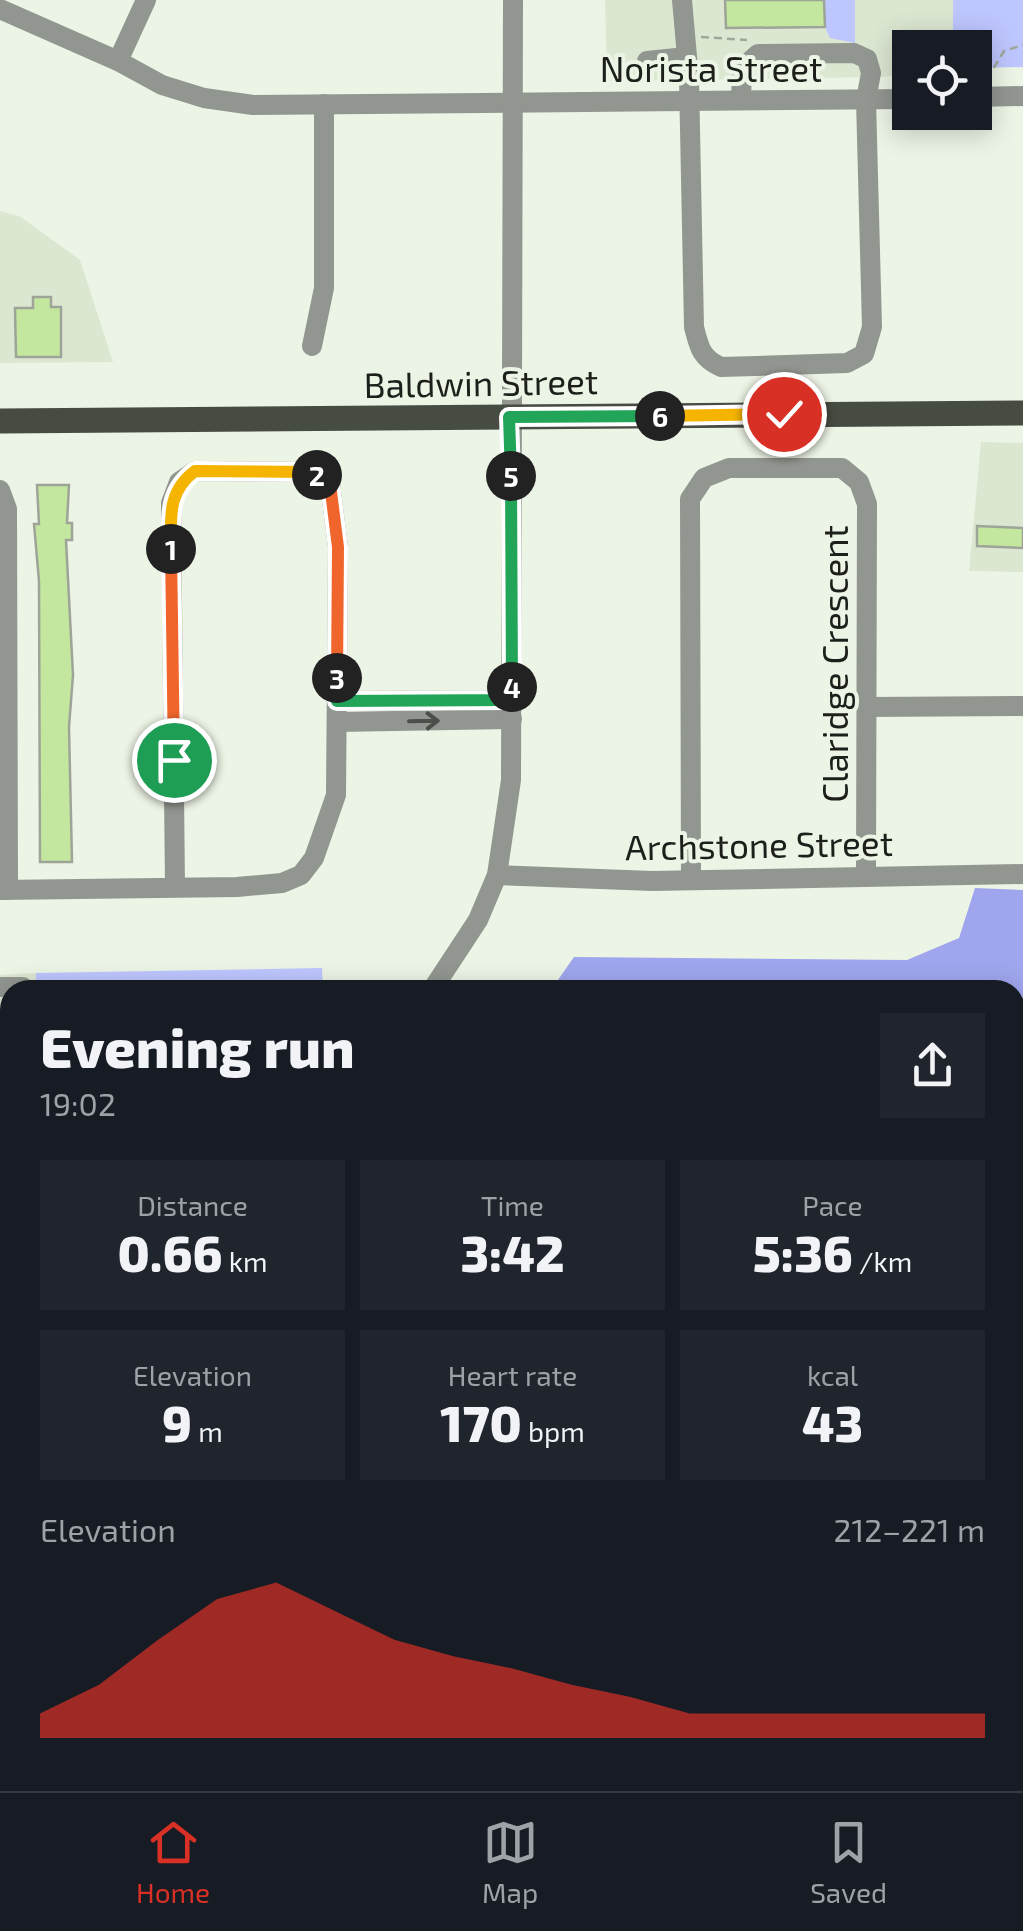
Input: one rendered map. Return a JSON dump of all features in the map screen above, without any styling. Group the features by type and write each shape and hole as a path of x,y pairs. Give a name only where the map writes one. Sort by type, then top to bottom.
{"main road":[{"name":"Baldwin Street","path":"0,421 1023,412"}],"street":[{"path":"118,60 146,0"},
{"path":"439,980 478,920 497,875 511,780 513,0"},
{"path":"682,0 689,47 687,100 696,338 708,361 721,367 847,363 864,354 870,342 866,100 871,73 866,59 854,53 758,54 742,68 742,100"},
{"name":"Norista Street","path":"0,9 118,60 162,84 204,98 253,106 892,99"},
{"path":"647,61 689,47"},
{"path":"992,90 1023,96"},
{"path":"312,346 324,288 324,104"},
{"name":"Claridge Crescent","path":"691,879 690,499 704,478 729,468 842,468 859,482 867,504 866,874"},
{"path":"0,490 7,509 4,890 175,888 282,883 302,875 314,858 336,795 338,547 330,484 312,472 195,471 179,482 171,503 175,888"},
{"path":"867,707 1023,706"},
{"path":"337,712 512,709"},
{"name":"Archstone Street","path":"497,875 691,879 1023,874"}],"path":[{"path":"689,47 740,37 752,43"},
{"path":"992,70 1004,51 1023,45"}],"shaded area":[{"path":"605,0 953,0 953,30 892,30 892,76 607,81"},
{"path":"824,0 855,0 855,43 830,38 825,27"},
{"path":"953,0 1023,0 1023,67 992,68 992,30 953,30"},
{"path":"0,211 21,217 80,260 113,362 0,363"},
{"path":"981,442 1023,443 1023,572 969,571"},
{"path":"975,888 1023,890 1023,980 558,980 574,957 907,960 959,938"},
{"path":"322,968 323,980 36,980 36,973"},
{"path":"36,973 36,980 0,980 0,975"}],"building":[{"path":"725,0 824,0 825,27 726,28"},
{"path":"33,297 51,297 51,307 61,307 61,357 16,357 15,308 33,308"},
{"path":"37,485 69,485 67,523 72,523 72,540 66,540 73,675 69,727 72,862 40,862 39,581 34,524 39,524"},
{"path":"977,526 1023,528 1023,548 977,546"}],"route":[{"path":"174,760 171,503 179,482 195,471 312,472 330,484 338,547 337,701 512,700 509,417 784,414"}]}
